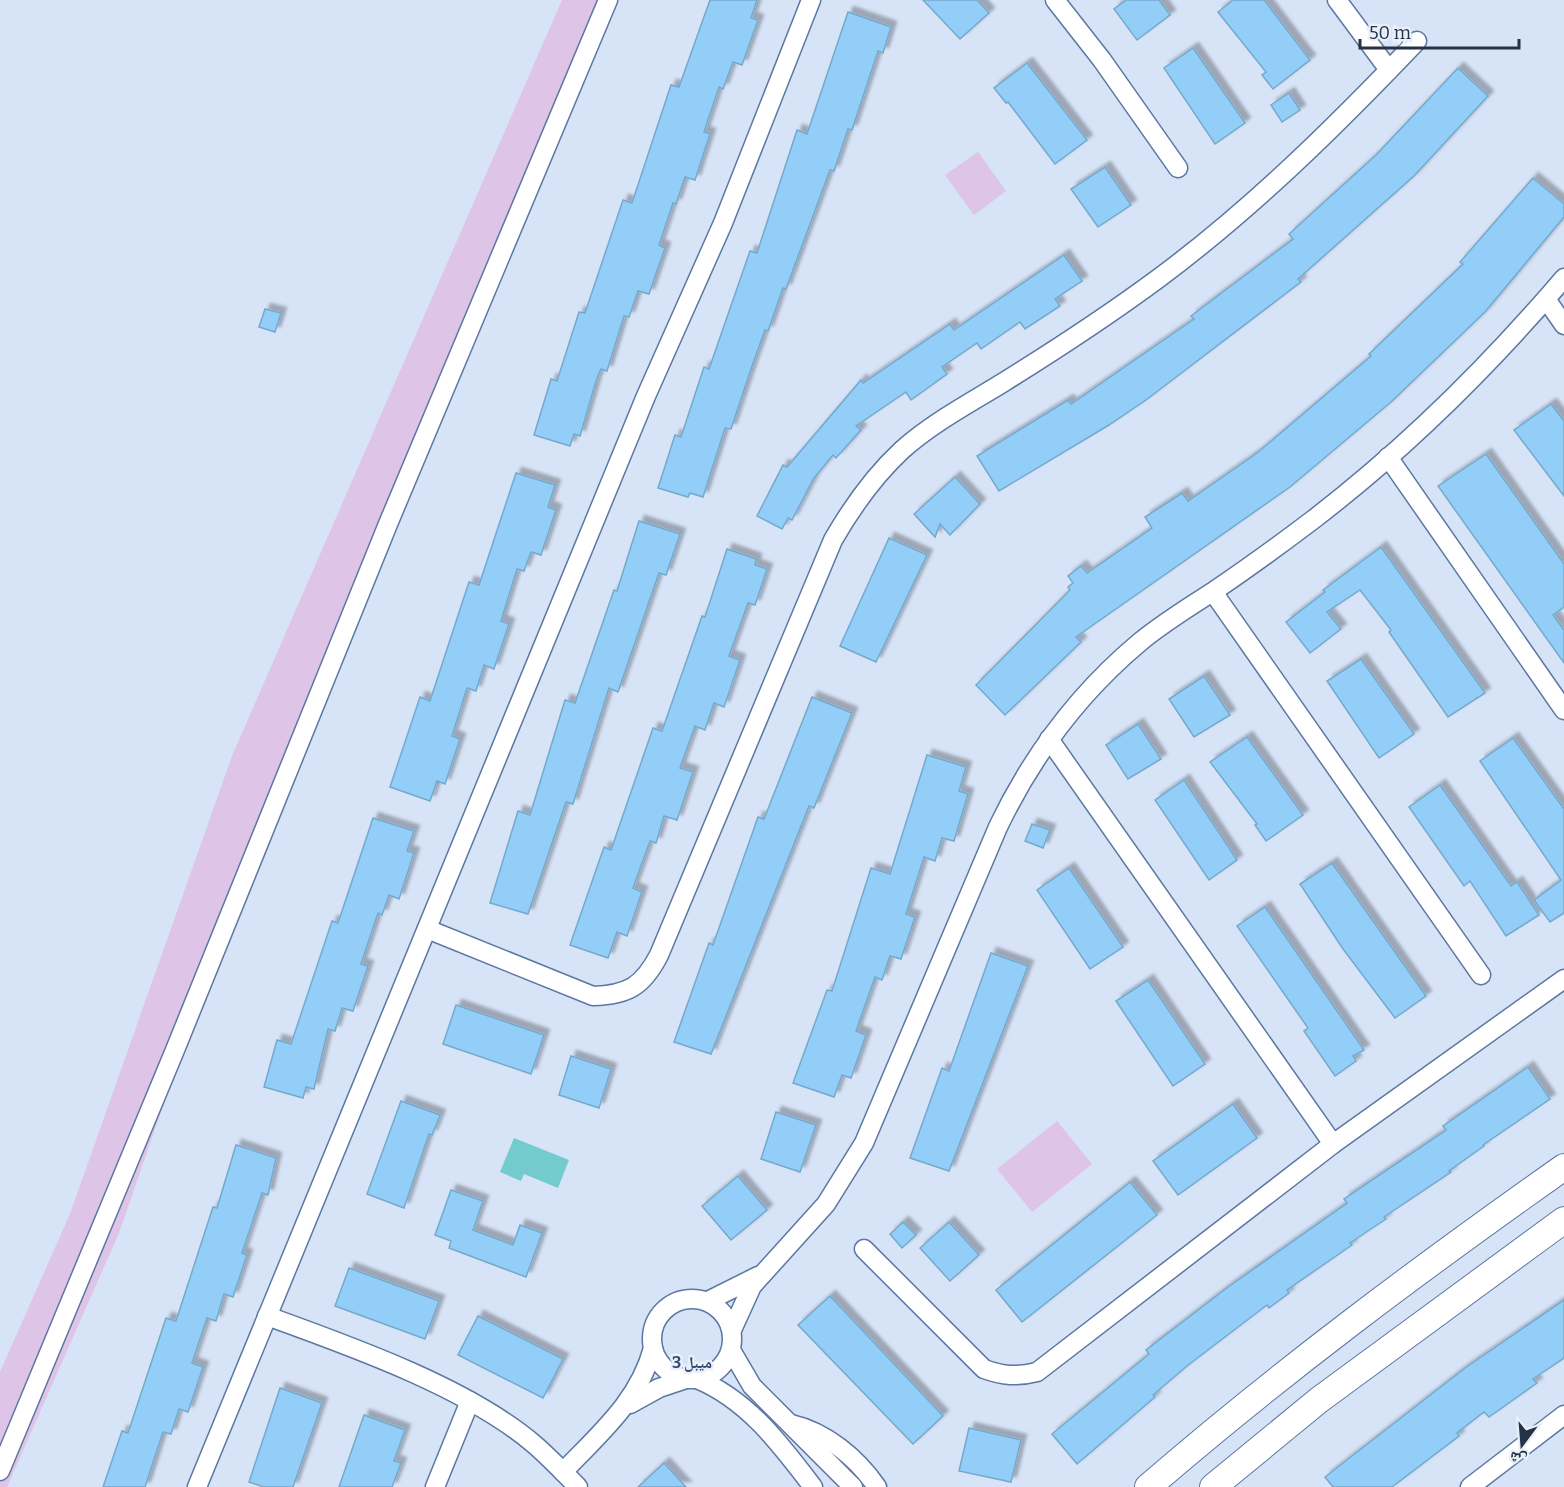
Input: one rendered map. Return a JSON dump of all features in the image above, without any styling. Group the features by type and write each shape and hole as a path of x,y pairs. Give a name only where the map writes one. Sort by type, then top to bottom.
{"street":[{"path":"0,1472 175,1050 388,524 609,0"},
{"path":"197,1487 646,396 723,223 811,0"},
{"path":"1055,0 1102,60 1178,168"},
{"path":"1337,0 1389,70"},
{"path":"426,929 593,996 614,995 634,988 649,974 659,955 833,540 850,511 875,479 903,450 935,425 1107,315 1210,238 1302,157 1417,41"},
{"path":"623,1409 659,1388 715,1372 722,1366 731,1350 732,1330 744,1300 762,1274 819,1213 864,1143 1013,796 1049,739 1077,704 1140,642 1315,518 1388,457 1467,383 1564,278"},
{"path":"1546,299 1564,325"},
{"path":"1388,457 1564,710"},
{"path":"1213,592 1481,975"},
{"path":"1049,739 1333,1144"},
{"path":"864,1249 984,1369 1001,1376 1020,1377 1037,1372 1053,1362 1206,1239 1333,1144 1564,979"},
{"path":"1148,1487 1229,1417 1361,1313 1564,1167"},
{"path":"1213,1487 1319,1400 1564,1220"},
{"path":"563,1472 623,1409 640,1384 653,1348 656,1323 663,1312 685,1300 708,1301 762,1274"},
{"path":"708,1301 720,1310 732,1330"},
{"path":"267,1316 421,1378 470,1401 535,1444 578,1487"},
{"path":"653,1348 662,1365 669,1371 729,1395 743,1407 793,1459 813,1487"},
{"path":"731,1350 752,1386 853,1487"},
{"path":"435,1487 470,1401"},
{"path":"1470,1487 1564,1415"},
{"path":"788,1423 813,1431 834,1444 877,1487"}],"shaded area":[{"path":"562,0 612,0 280,769 119,1233 7,1487 0,1487 0,1372 70,1214 232,756"},
{"path":"978,152 1006,191 974,215 945,175"},
{"path":"1057,1121 1092,1164 1032,1212 997,1169"},
{"path":"514,1138 569,1160 558,1188 524,1174 521,1181 500,1172"}],"building":[{"path":"710,0 757,0 751,18 758,20 742,65 733,62 723,89 719,87 704,132 710,134 695,180 685,177 676,204 673,203 659,245 665,248 649,294 638,291 629,317 624,316 607,371 601,369 596,381 580,436 574,434 570,446 534,435 551,379 557,381 579,312 585,313 623,200 632,203 671,85 679,87"},
{"path":"923,0 977,0 989,13 960,39"},
{"path":"1126,0 1159,0 1170,15 1137,40 1114,9"},
{"path":"1233,0 1264,0 1310,60 1273,89 1262,75 1266,72 1218,12"},
{"path":"848,12 891,27 883,53 878,51 852,130 848,129 834,171 830,170 786,289 783,288 768,331 765,330 731,429 725,428 703,497 690,493 688,497 658,488 675,435 681,437 704,367 709,369 750,251 757,253 797,130 807,134"},
{"path":"1193,48 1245,123 1215,144 1164,68"},
{"path":"1027,63 1087,140 1055,164 1008,102 1006,103 994,88"},
{"path":"1458,68 1488,96 1414,176 1298,279 1301,282 1146,400 999,491 977,456 1068,400 1071,404 1194,319 1191,316 1293,239 1289,234 1376,155"},
{"path":"1289,93 1300,110 1282,122 1271,105"},
{"path":"1105,167 1131,205 1098,227 1071,189"},
{"path":"1533,178 1564,204 1564,217 1485,312 1391,402 1290,487 1076,637 1081,642 1005,715 976,685 1070,590 1068,587 1073,583 1068,576 1081,566 1087,573 1152,528 1145,517 1182,493 1188,501 1257,453 1371,356 1369,354 1463,264 1460,262"},
{"path":"1064,255 1082,281 1055,299 1060,306 1025,329 1020,322 981,349 977,343 942,367 947,374 911,400 906,392 856,426 861,430 836,458 833,455 814,478 792,520 788,518 782,529 757,516 783,465 787,467 861,380 863,383 950,324 954,330"},
{"path":"265,309 281,313 275,332 259,327"},
{"path":"1551,404 1564,421 1564,496 1514,430"},
{"path":"1486,454 1564,564 1564,607 1553,615 1564,630 1564,663 1438,486"},
{"path":"516,473 555,485 548,507 556,510 541,555 531,552 524,571 517,569 501,621 509,624 494,669 484,665 476,691 467,688 452,736 460,739 445,784 437,781 430,801 390,787 420,697 430,701 469,582 479,585"},
{"path":"955,477 980,504 950,535 940,524 935,537 914,514"},
{"path":"639,521 680,534 666,575 659,573 618,692 609,688 573,804 566,802 528,914 490,903 518,811 530,815 565,700 575,703 614,590 617,591"},
{"path":"889,538 927,555 876,662 840,646"},
{"path":"1381,547 1485,693 1448,717 1389,632 1391,630 1360,590 1327,612 1341,629 1310,653 1286,622 1325,592 1323,590"},
{"path":"727,549 756,559 755,565 767,569 755,605 748,603 729,656 740,660 724,707 714,703 705,730 695,726 680,768 693,772 677,820 664,816 656,843 650,841 633,888 642,892 627,936 617,932 608,958 570,945 604,847 611,850 653,728 662,731 702,616 705,617"},
{"path":"1361,659 1414,734 1379,758 1327,681"},
{"path":"1204,676 1230,715 1194,737 1169,699"},
{"path":"812,697 852,713 814,808 809,806 711,1054 674,1042 709,943 713,945 758,817 764,819"},
{"path":"1138,724 1161,759 1128,779 1106,745"},
{"path":"1247,737 1303,815 1266,841 1255,825 1257,824 1210,762"},
{"path":"1513,738 1564,809 1564,913 1550,922 1534,900 1561,880 1480,761"},
{"path":"927,755 966,767 959,791 968,794 954,841 942,838 935,861 924,857 906,914 915,917 901,959 890,956 882,980 875,977 856,1031 866,1035 851,1078 842,1075 834,1097 793,1083 827,990 832,991 871,868 890,874"},
{"path":"1184,780 1237,860 1209,880 1155,800"},
{"path":"1440,785 1511,886 1517,882 1539,915 1506,936 1470,881 1464,886 1409,807"},
{"path":"373,818 414,831 407,851 414,853 399,899 389,895 382,915 378,913 361,964 368,966 353,1011 342,1008 335,1031 328,1029 314,1089 306,1087 303,1098 264,1087 277,1040 291,1044 332,921 338,923"},
{"path":"1032,824 1050,830 1043,848 1025,841"},
{"path":"1332,863 1426,996 1395,1018 1343,949 1300,884"},
{"path":"1069,868 1123,947 1090,969 1037,890"},
{"path":"1265,907 1364,1050 1353,1056 1356,1061 1335,1076 1304,1031 1308,1028 1237,926"},
{"path":"991,953 1028,966 949,1171 910,1158 942,1068 949,1071"},
{"path":"1148,980 1205,1064 1173,1086 1116,1001"},
{"path":"456,1005 544,1035 531,1074 443,1044"},
{"path":"571,1056 611,1069 599,1108 559,1095"},
{"path":"1528,1067 1550,1099 1483,1145 1449,1171 1451,1172 1384,1217 1386,1219 1350,1243 1352,1245 1287,1290 1289,1293 1269,1308 1267,1305 1187,1366 1153,1395 1155,1397 1077,1464 1052,1434 1149,1354 1146,1350 1228,1287 1347,1203 1344,1199 1446,1130 1443,1126"},
{"path":"401,1101 440,1115 432,1135 429,1134 404,1208 367,1194"},
{"path":"1233,1104 1257,1138 1178,1195 1153,1161"},
{"path":"776,1112 816,1125 800,1172 761,1159"},
{"path":"236,1145 276,1158 268,1195 262,1193 242,1253 247,1255 233,1297 224,1294 216,1321 207,1318 192,1363 203,1367 188,1412 179,1409 171,1434 163,1432 145,1487 103,1487 122,1431 128,1433 166,1318 176,1321 213,1207 217,1208"},
{"path":"738,1176 767,1210 731,1240 702,1206"},
{"path":"1130,1182 1157,1215 1022,1322 996,1290"},
{"path":"451,1190 483,1201 473,1230 513,1245 520,1225 542,1233 526,1277 449,1248 451,1241 435,1235"},
{"path":"903,1222 916,1235 902,1248 890,1234"},
{"path":"949,1222 979,1255 950,1281 920,1248"},
{"path":"349,1268 439,1301 425,1339 335,1306"},
{"path":"830,1296 943,1416 913,1444 798,1325"},
{"path":"1564,1300 1564,1358 1533,1379 1537,1383 1489,1417 1484,1412 1457,1433 1459,1436 1392,1487 1333,1487 1325,1477 1465,1368"},
{"path":"478,1316 563,1359 543,1398 458,1355"},
{"path":"280,1388 322,1403 293,1487 264,1487 249,1482"},
{"path":"364,1415 405,1430 394,1461 401,1463 392,1487 339,1487"},
{"path":"969,1428 1021,1440 1011,1482 959,1471"},
{"path":"664,1463 686,1487 638,1487"}],"district":[{"name":"ميبل 3","path":"692,1362"}]}
